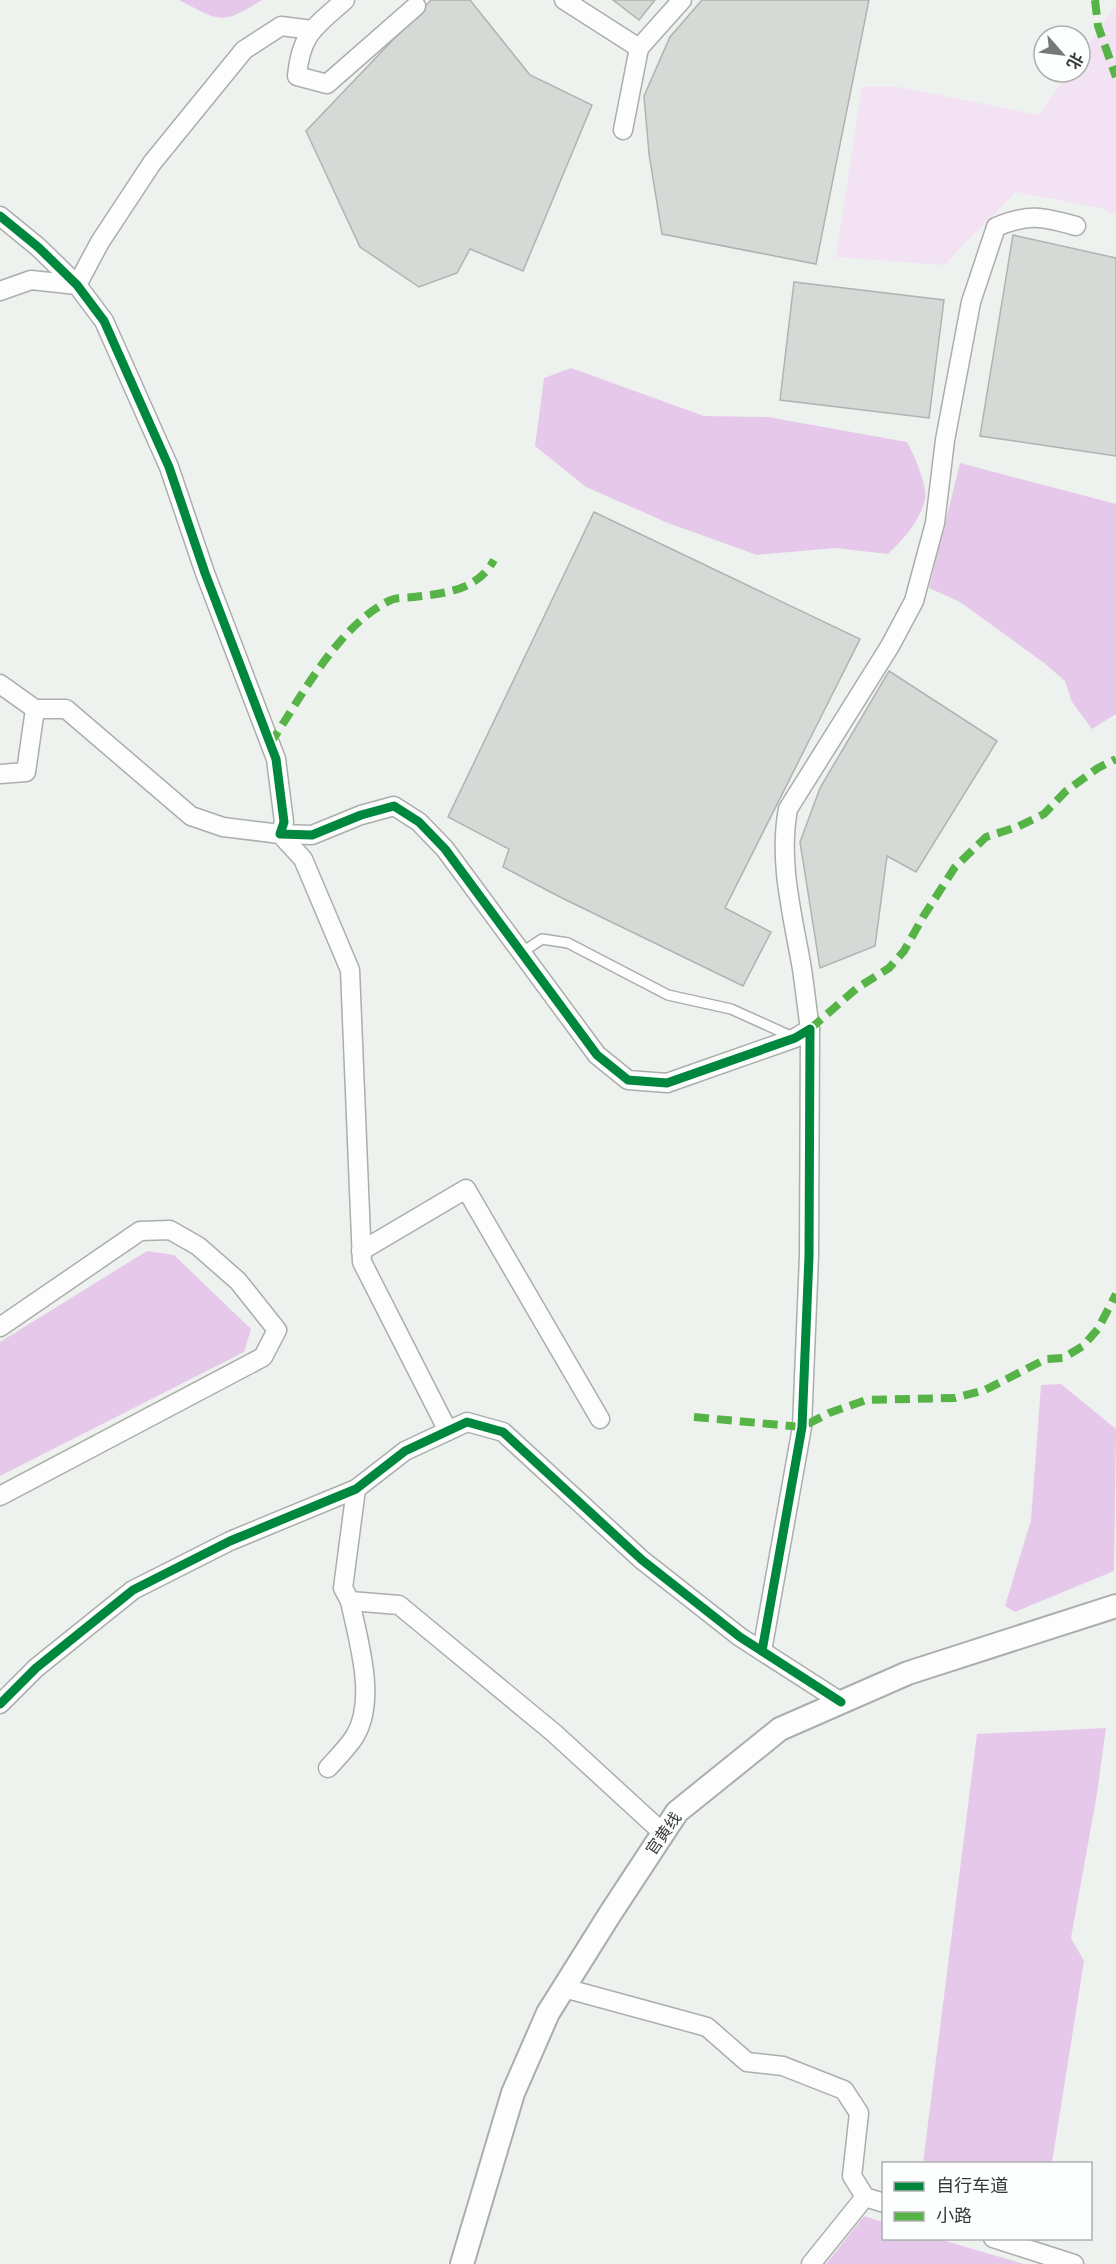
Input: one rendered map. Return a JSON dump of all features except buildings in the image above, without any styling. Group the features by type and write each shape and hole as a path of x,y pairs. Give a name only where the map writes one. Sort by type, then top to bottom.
{"street":[{"path":"345,0 312,30 299,53 297,76 327,84 416,6"},
{"path":"564,0 639,48"},
{"path":"623,130 639,48 682,0"},
{"path":"77,285 100,242 152,163 244,50 281,26 312,30"},
{"path":"0,216 38,246 77,285 104,321 169,467 205,573 276,759 284,822 280,834"},
{"path":"762,1651 802,1427 809,1256 802,970 788,898 783,834 788,809 890,646 914,601 935,523 945,440 971,302 996,227 1012,220 1043,217 1076,226"},
{"path":"0,291 31,280 77,285"},
{"path":"0,684 35,709 66,709 191,816 223,827 280,834 312,834 361,815 394,806 419,822 445,849 597,1055 628,1080 667,1083 802,1034"},
{"path":"0,774 26,772 35,709"},
{"path":"280,834 303,859 350,969 362,1262 448,1431"},
{"path":"362,1251 466,1189 600,1419"},
{"path":"0,1328 140,1231 170,1230 198,1246 238,1281 277,1330 262,1357 0,1496"},
{"path":"0,1704 36,1668 133,1590 230,1541 356,1489 405,1451 467,1422 503,1432 642,1560 740,1637 841,1702"},
{"path":"328,1768 356,1736 366,1703 361,1653 350,1601 344,1588 356,1489"},
{"path":"350,1601 399,1605 554,1733 663,1833"},
{"name":"官黄线","path":"462,2264 513,2093 548,2013 677,1812 780,1729 908,1673 1116,1606"},
{"path":"564,1988 707,2027 747,2062 783,2066 844,2090 859,2113 852,2176 865,2197 882,2202"},
{"path":"811,2264 865,2197"},
{"path":"999,2240 1074,2264"}],"lane":[{"path":"521,953 542,939 568,943 668,994 731,1009 802,1034"}],"shaded area":[{"path":"179,0 262,0 237,14 220,18 203,13"},
{"path":"1116,5 1116,216 1105,209 1016,192 944,265 836,257 862,87 899,87 1039,115 1061,84 1092,84 1092,39"},
{"path":"571,368 704,416 768,417 907,442 917,462 924,487 925,500 919,516 910,530 888,554 835,548 757,555 668,523 586,487 535,446 544,378"},
{"path":"960,463 1116,504 1116,714 1092,729 1072,702 1065,681 960,602 929,588"},
{"path":"147,1251 174,1255 251,1329 244,1352 0,1476 0,1342"},
{"path":"1061,1384 1116,1429 1114,1571 1015,1612 1005,1606 1031,1520 1041,1385"},
{"path":"1106,1728 1097,1794 1071,1938 1084,1961 1052,2162 923,2162 977,1734"},
{"path":"864,2216 882,2222 882,2240 942,2240 1024,2264 826,2264"}],"marked path":[{"path":"1095,0 1098,26 1116,77"},
{"path":"270,744 323,663 338,644 372,611 393,599 459,589 479,578 494,560"},
{"path":"810,1029 857,988 889,968 904,951 955,867 986,837 1017,827 1044,814 1066,791 1098,768 1116,759"},
{"path":"694,1417 802,1427 829,1413 866,1400 955,1398 985,1390 1046,1359 1063,1358 1083,1346 1098,1329 1116,1294"}],"cycle path":[{"path":"0,216 38,247 77,285 104,321 169,467 205,573 276,759 284,822 280,834 312,835 361,815 394,806 419,822 445,849 597,1055 628,1080 667,1083 795,1038 810,1029 809,1256 802,1427 762,1651"},
{"path":"0,1704 36,1668 133,1590 230,1541 356,1489 405,1451 467,1422 503,1432 642,1560 740,1637 841,1702"}]}
